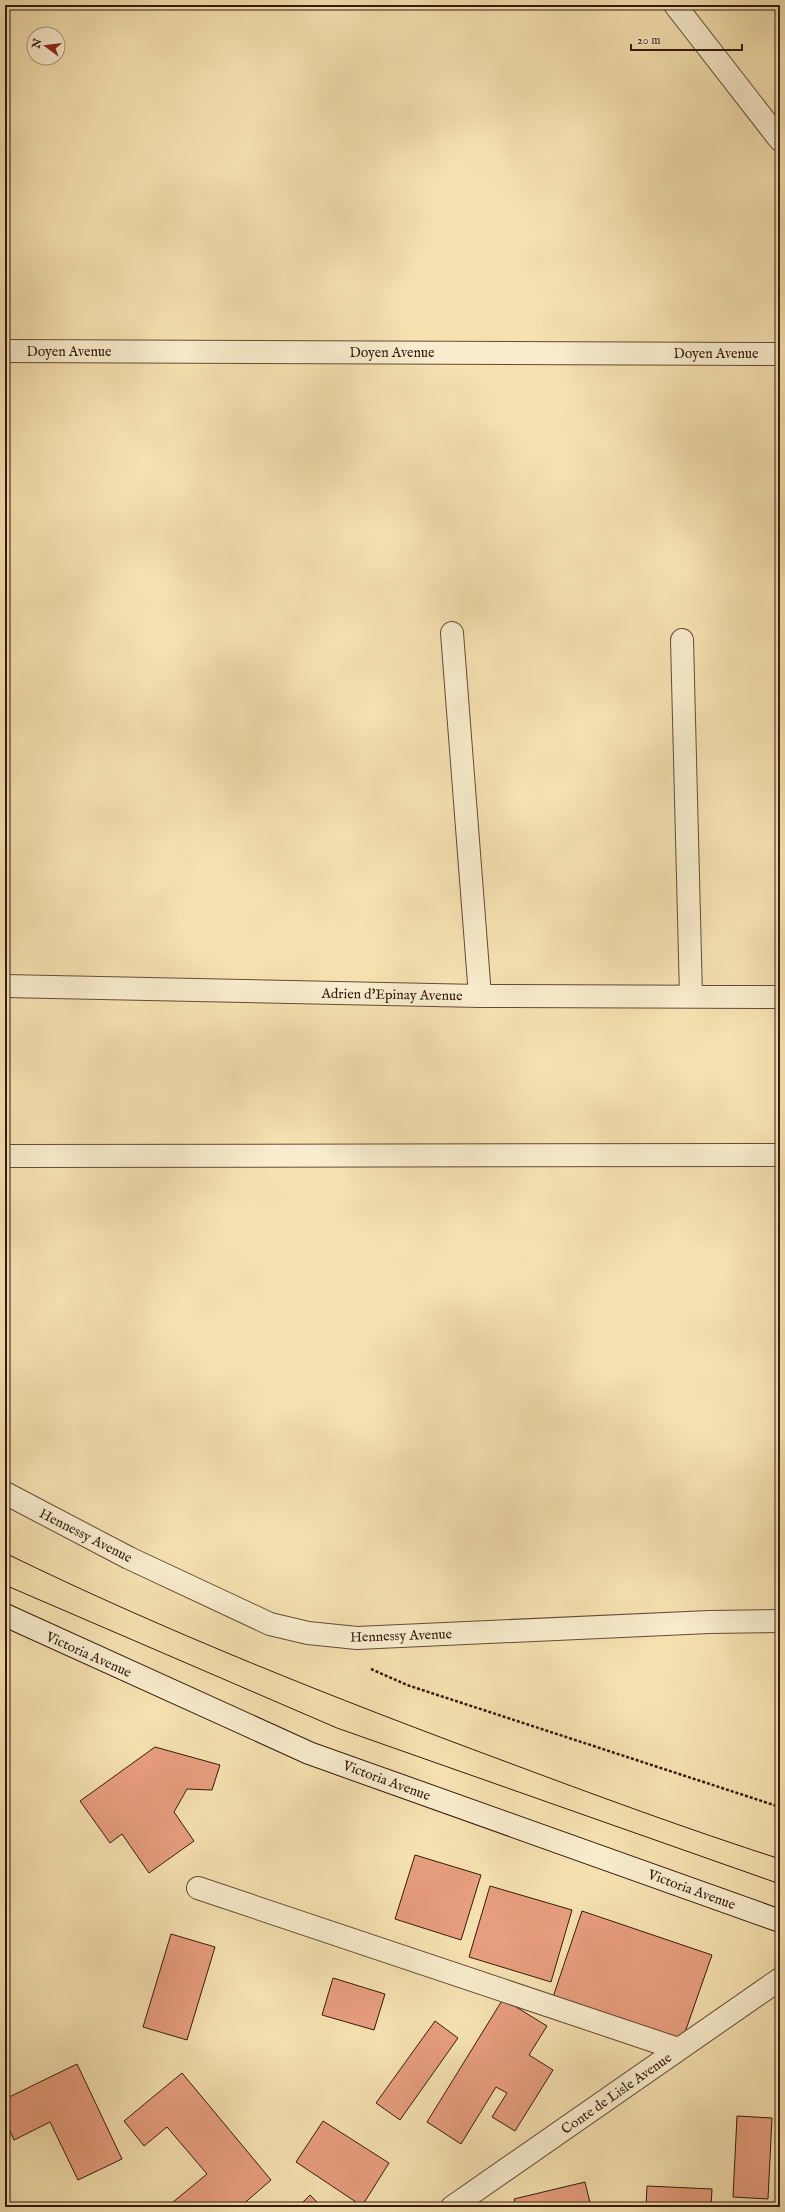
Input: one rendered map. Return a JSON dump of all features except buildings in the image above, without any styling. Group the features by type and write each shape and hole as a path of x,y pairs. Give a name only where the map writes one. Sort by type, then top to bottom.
{"street":[{"path":"675,5 780,140"},
{"name":"Doyen Avenue","path":"5,351 780,354"},
{"path":"452,633 480,996"},
{"path":"682,640 692,996"},
{"name":"Adrien d'Epinay Avenue","path":"5,986 480,996 780,997"},
{"path":"5,1156 780,1155"},
{"name":"Hennessy Avenue","path":"5,1493 129,1558 270,1624 308,1633 357,1638 702,1622 780,1621"},
{"name":"Victoria Avenue","path":"5,1615 309,1753 780,1921"},
{"path":"198,1888 678,2049"},
{"name":"Conte de Lisle Avenue","path":"452,2207 780,1978"}],"tram line":[{"path":"5,1553 127,1610 314,1688 607,1799 710,1836 780,1859"},
{"path":"5,1585 337,1728 780,1884"}]}
